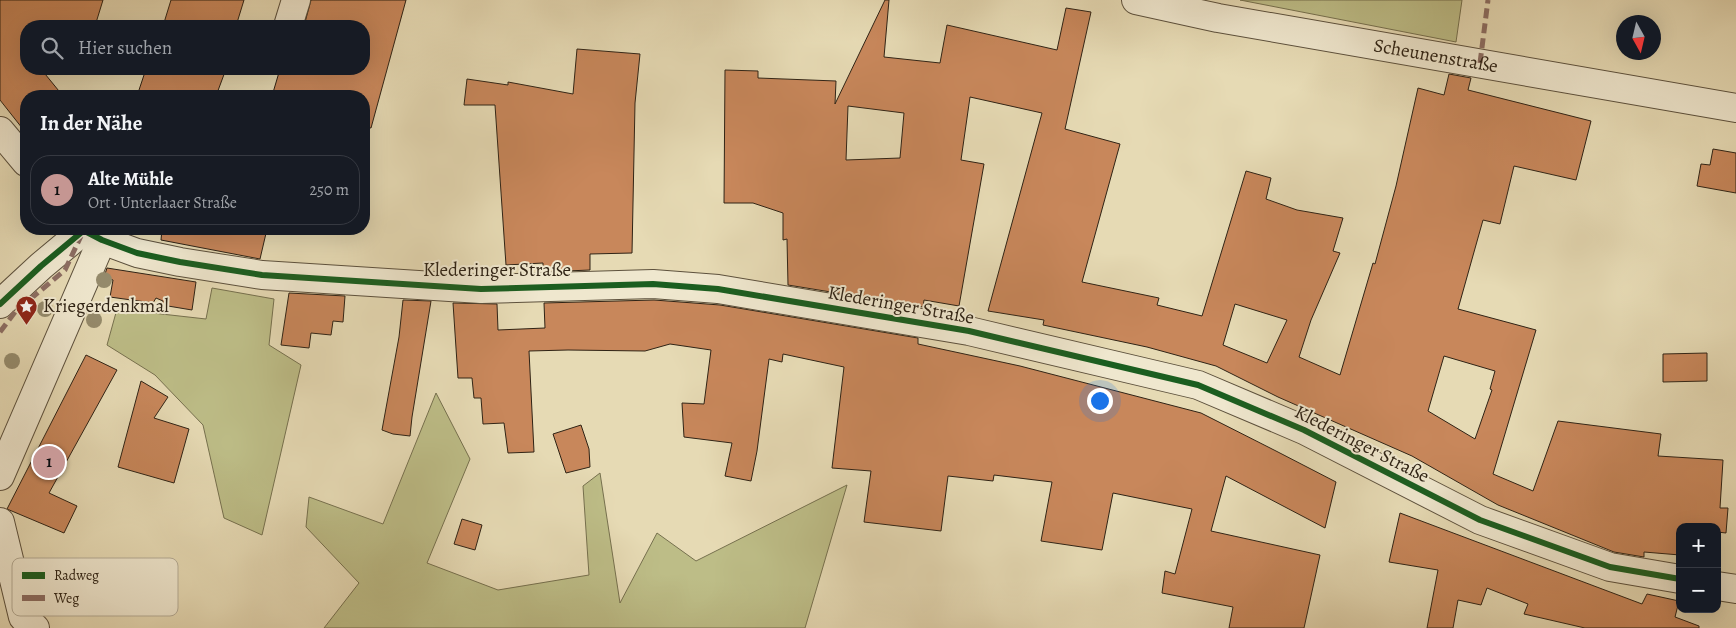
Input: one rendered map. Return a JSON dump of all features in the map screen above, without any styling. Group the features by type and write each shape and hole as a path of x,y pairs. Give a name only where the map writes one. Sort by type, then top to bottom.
{"street":[{"path":"290,20 296,0"},
{"name":"Scheunenstraße","path":"1136,0 1218,18 1736,108"},
{"path":"0,131 20,155"},
{"path":"0,304 41,266 86,235"},
{"path":"0,476 88,235"},
{"name":"Klederinger Straße","path":"94,235 136,253 262,275 481,289 653,284 718,289 969,331 1198,385 1304,430 1480,520 1610,566 1676,578"},
{"path":"0,522 12,572"},
{"path":"1721,587 1736,589"},
{"path":"23,616 35,628"}],"green space":[{"path":"1240,0 1462,0 1456,42"},
{"path":"212,288 274,299 269,345 301,365 262,535 224,518 203,425 155,375 107,345 117,309 206,319"},
{"path":"436,393 470,459 427,563 498,590 589,575 583,486 600,473 620,603 657,533 696,561 847,485 805,628 324,628 359,583 306,527 309,497 383,524"}],"building":[{"path":"0,0 103,0 97,20 20,20 20,75 46,75 58,90 20,90 20,125 0,100"},
{"path":"171,0 244,0 238,20 165,20"},
{"path":"311,0 406,0 371,128 370,90 274,90 278,75 370,75 370,20 306,20"},
{"path":"885,0 889,0 884,57 940,63 947,25 1057,50 1066,8 1091,12 1065,129 1120,144 1082,282 1159,298 1157,305 1202,316 1246,171 1271,178 1266,199 1297,210 1343,218 1333,251 1340,253 1311,320 1299,357 1340,375 1373,263 1375,264 1396,186 1418,88 1444,95 1449,74 1471,78 1468,90 1591,121 1576,180 1514,166 1500,224 1483,220 1458,309 1536,330 1493,474 1533,491 1558,421 1661,434 1658,456 1723,460 1720,508 1728,508 1726,533 1721,532 1721,523 1676,523 1676,555 1644,552 1644,557 1614,552 1498,505 1412,456 1278,397 1216,366 1147,347 1043,325 1044,320 988,311 1042,113 970,97 961,160 984,164 959,306 924,300 923,307 788,285 787,239 783,240 783,213 753,203 724,203 725,70 758,71 758,78 836,81 835,104","holes":["848,106 904,113 900,158 846,160","1235,304 1287,320 1267,363 1223,345","1444,356 1495,371 1490,389 1492,390 1475,439 1428,411"]},
{"path":"577,49 640,54 635,103 632,253 590,254 590,270 543,272 543,263 506,265 495,105 464,105 467,79 508,85 508,82 573,94"},
{"path":"144,75 224,75 218,90 139,90"},
{"path":"1713,149 1736,153 1736,193 1697,186 1701,164 1710,165"},
{"path":"161,235 266,235 260,259 161,240"},
{"path":"107,268 196,282 192,310 162,305 163,301 156,298 153,303 110,297 113,280 104,277"},
{"path":"289,293 345,296 343,322 333,321 331,335 311,333 309,348 281,345"},
{"path":"403,300 431,301 410,436 393,434 382,430 399,337"},
{"path":"654,300 720,305 918,338 918,344 1020,366 1201,413 1336,482 1325,528 1226,476 1211,531 1320,555 1304,628 1229,628 1233,607 1162,593 1165,571 1175,574 1192,509 1113,493 1102,550 1041,541 1052,482 994,475 993,481 948,476 941,531 864,522 871,471 832,468 844,367 783,354 782,362 769,359 757,451 751,481 725,476 732,443 684,437 682,403 704,404 711,350 670,344 645,351 529,351 534,452 508,453 504,423 483,424 481,398 474,398 472,378 458,378 453,303 497,304 498,330 545,328 544,303"},
{"path":"1707,353 1707,381 1663,382 1663,354"},
{"path":"86,355 117,370 49,493 77,506 64,533 7,509"},
{"path":"141,381 168,397 154,418 189,429 174,483 118,467"},
{"path":"581,425 589,449 590,467 566,473 553,434"},
{"path":"1400,513 1642,604 1647,594 1676,600 1675,617 1699,626 1699,628 1585,628 1524,614 1528,604 1487,588 1481,605 1458,600 1453,628 1427,628 1438,570 1389,562"},
{"path":"462,519 482,525 475,550 454,544"}],"marked path":[{"path":"1480,63 1488,0"},
{"path":"0,332 15,312 65,270 81,236"}],"cycle path":[{"path":"0,304 78,235"},
{"path":"92,235 137,253 262,275 481,289 653,284 718,289 969,331 1198,385 1304,430 1480,520 1610,567 1676,578"}],"place":[{"name":"Kriegerdenkmal","path":"27,325"},
{"name":"Alte Mühle","path":"49,462"}]}
